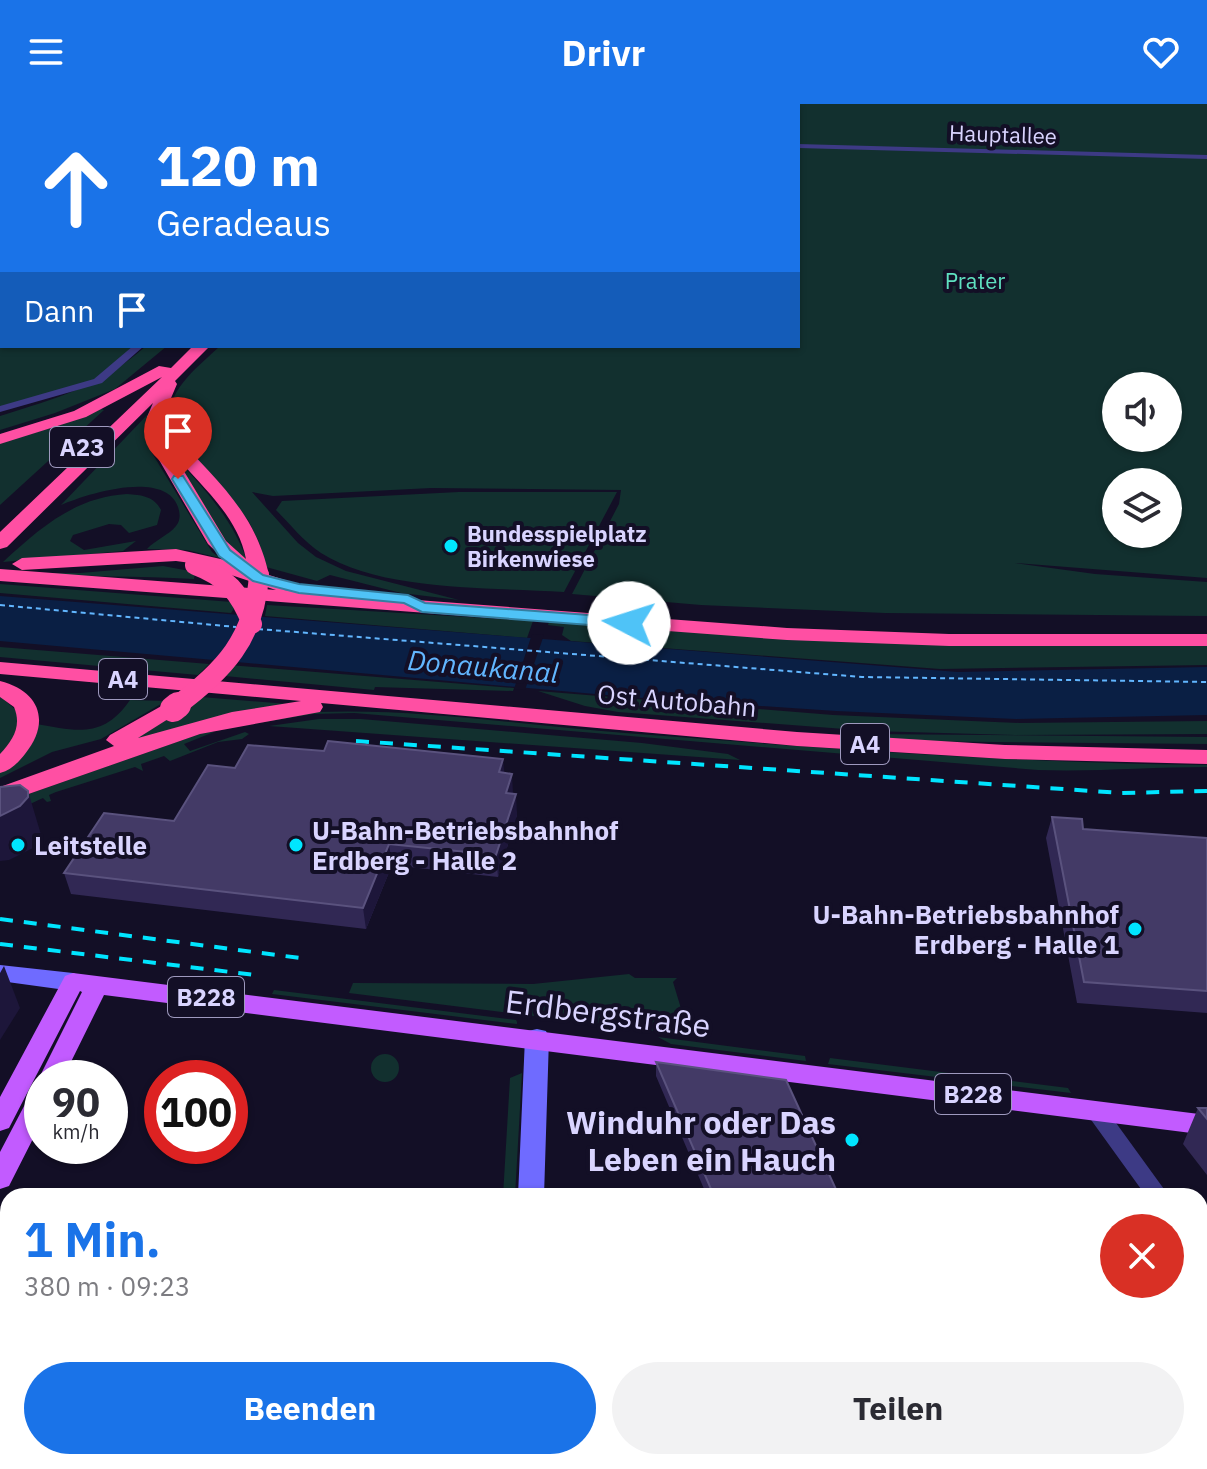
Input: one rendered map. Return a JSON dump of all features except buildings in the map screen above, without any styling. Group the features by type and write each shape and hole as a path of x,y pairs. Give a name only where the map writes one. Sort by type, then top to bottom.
{"highway":[{"name":"A23","path":"0,543 168,372 186,348"},
{"name":"A23","path":"0,524 168,372 199,348"},
{"path":"168,372 160,410 155,417 155,434 165,458 225,553 299,589 408,599 422,607"},
{"path":"0,437 80,414 168,372"},
{"path":"0,786 103,747 173,709 218,673 236,653 252,624 260,588 258,568 238,516 170,441 160,410"},
{"path":"0,566 176,555 258,568"},
{"path":"0,566 64,569 158,560 195,565 223,577 236,587 252,624"},
{"path":"0,575 871,638 1207,640"},
{"name":"Ost Autobahn","path":"0,668 904,747 1207,757"},
{"path":"0,676 417,706"},
{"path":"0,688 23,702 29,720 24,742 0,766"},
{"path":"0,796 117,753 223,720 316,707 406,710 417,706"}],"main road":[{"name":"Erdbergstraße","path":"73,982 537,1038 1207,1125"},
{"path":"0,1121 73,982"},
{"path":"60,1060 98,984"},
{"path":"0,1178 24,1131"}],"street":[{"name":"Hauptallee","path":"800,146 1207,157"},
{"path":"800,154 837,147"},
{"path":"0,409 98,381 137,348"},
{"name":"Erdbergstraße","path":"0,973 73,982"},
{"path":"531,1188 537,1038"},
{"path":"1096,1111 1152,1188"}],"green space":[{"name":"Prater","path":"800,104 1207,104 1207,578 1015,563 1095,574 1207,582 1207,616 885,613 701,605 572,594 619,504 621,490 431,488 273,496 252,492 298,543 316,557 346,571 459,600 401,593 330,575 317,581 266,567 259,542 248,520 170,428 172,403 184,382 218,348 800,348"},
{"path":"0,348 133,348 100,379 0,407"},
{"path":"144,348 165,348 115,389 55,413 0,430 0,416 59,397 95,381"},
{"path":"104,410 0,505 0,443"},
{"path":"149,413 146,435 152,453 212,552 220,558 187,550 147,549 178,524 180,514 170,496 158,489 124,488 88,495 61,505"},
{"path":"168,449 226,518 249,567 232,554"},
{"name":"Bundesspielplatz Birkenwiese","path":"459,492 617,492 564,592 438,585 375,575 346,566 321,553 276,510 282,501"},
{"path":"127,494 155,502 161,510 157,525 129,533 121,525 109,524 73,535 70,541 84,550 136,541 123,551 3,562 59,516 91,501"},
{"path":"163,566 195,572 194,579 29,573 80,573"},
{"path":"0,584 232,602 235,607 231,613 0,593"},
{"path":"267,605 533,621 527,638 265,616"},
{"path":"549,622 976,646 1207,645 1207,665 940,669 571,641 562,635 564,627 548,625"},
{"path":"0,647 209,664 198,675 0,657"},
{"path":"229,665 514,688 513,691 375,687 374,690 225,676"},
{"path":"538,691 833,715 1020,723 1207,721 1207,734 1015,735 871,731 618,712 585,706"},
{"path":"0,696 19,713 15,738 0,756"},
{"path":"201,697 287,704 122,746"},
{"path":"130,700 166,701 101,739 52,752 0,778 0,771 36,724 77,730 99,727 120,713"},
{"path":"316,712 393,712 916,754 1207,767 1038,770 354,713 313,714 235,727"},
{"path":"319,719 361,719 642,743 728,754 740,760 269,726"},
{"path":"208,731 214,732 184,744 190,751 245,732 249,734 242,739 218,742 170,761 164,756 141,764 143,771 135,767 56,792 49,795 51,801 43,798 30,804 0,804"},
{"path":"812,736 1207,737 1207,744 892,741"},
{"path":"629,974 635,978 677,978 673,982 686,1025 679,1025 679,1034 349,993 353,983 533,984"},
{"path":"274,990 516,1020 517,1024 272,994"},
{"path":"658,1037 805,1056 806,1061 671,1044"},
{"path":"385,1054 395,1058 399,1068 395,1078 385,1082 375,1078 371,1068 375,1058"},
{"path":"830,1058 1068,1088 1071,1093 828,1064"},
{"path":"522,1073 515,1188 503,1188 510,1078"}],"water":[{"name":"Donaukanal","path":"0,596 958,672 1207,667 1207,715 1016,719 836,711 629,697 0,641"}],"pier":[{"path":"532,634 544,635 525,690 514,689"}],"ferry route":[{"path":"0,605 236,627"},
{"path":"258,629 862,677 1207,682"}],"railway":[{"path":"356,741 1122,793 1207,791"},
{"path":"0,919 300,958"},
{"path":"0,944 255,975"}],"place":[{"name":"Bundesspielplatz Birkenwiese","path":"451,546"},
{"name":"Leitstelle","path":"18,845"},
{"name":"U-Bahn-Betriebsbahnhof Erdberg - Halle 2","path":"296,845"},
{"name":"U-Bahn-Betriebsbahnhof Erdberg - Halle 1","path":"1135,929"},
{"name":"Winduhr oder Das Leben ein Hauch","path":"852,1140"}],"route":[{"path":"178,479 225,553 258,578 276,584 408,599 422,607 629,623"}]}
